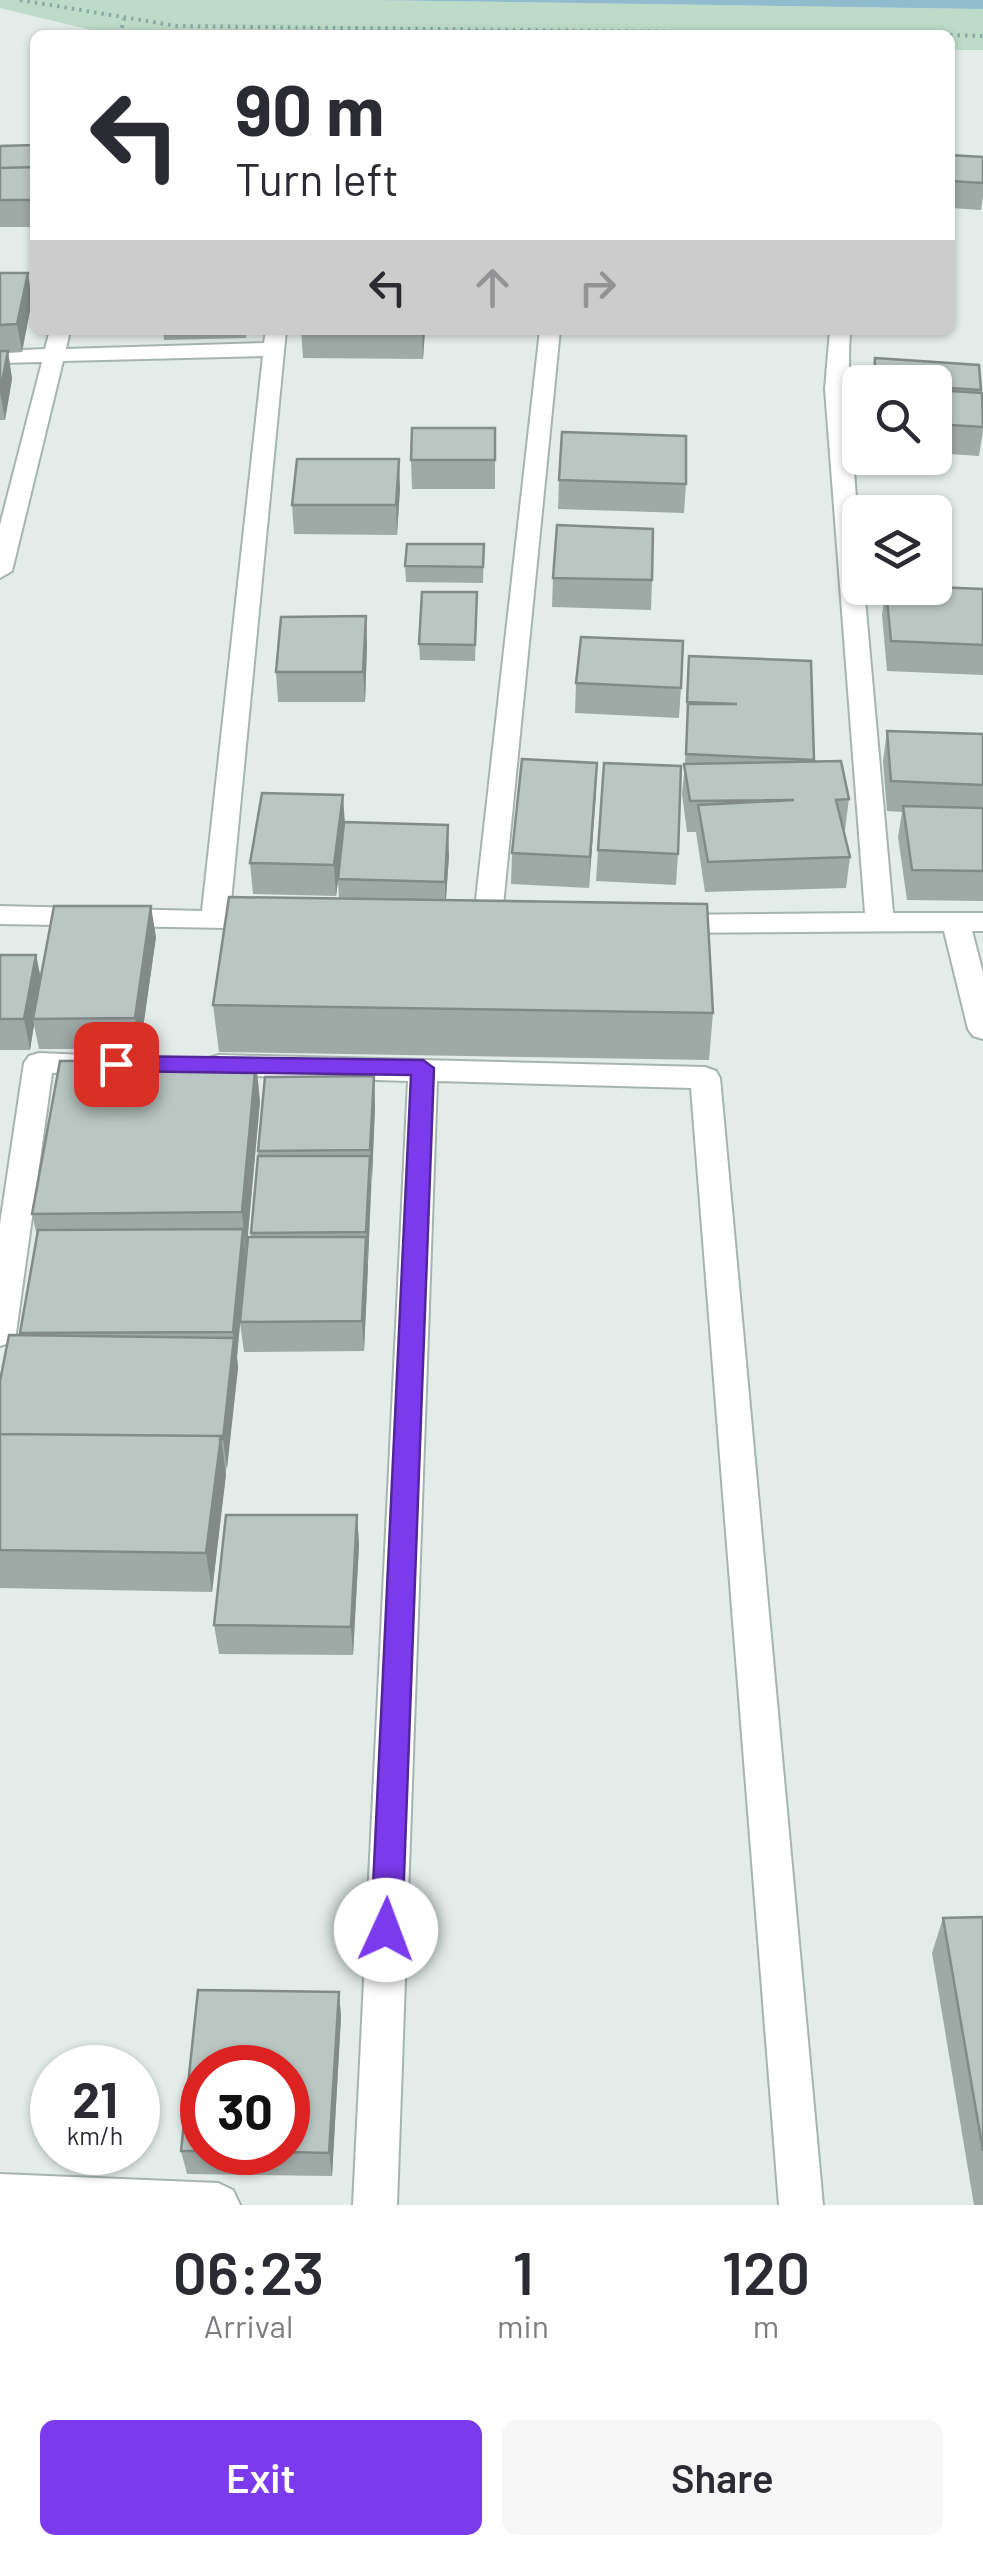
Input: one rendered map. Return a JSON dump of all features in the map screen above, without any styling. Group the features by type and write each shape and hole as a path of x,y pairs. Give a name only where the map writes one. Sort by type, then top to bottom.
{"street":[{"path":"0,571 59,335"},
{"path":"487,926 549,335"},
{"path":"840,335 836,388 880,922"},
{"path":"0,357 275,339 215,920"},
{"path":"0,915 292,922"},
{"path":"644,924 970,922 983,1030"},
{"path":"0,1333 38,1062 135,1064"},
{"path":"192,1064 704,1078 801,2205"},
{"path":"375,2205 423,1068"},
{"path":"0,2196 218,2205"}],"path":[{"path":"20,0 177,26 520,30"},
{"path":"121,30 124,19"},
{"path":"955,35 983,36"}],"green space":[{"path":"0,0 366,0 983,9 983,50 955,50 955,30 91,30 0,8"}],"water":[{"path":"366,0 983,0 983,9"}],"building":[{"path":"30,145 30,167 0,168 0,146"},
{"path":"955,155 983,157 983,183 955,181"},
{"path":"30,167 30,200 0,200 0,168"},
{"path":"0,273 28,273 17,324 0,325"},
{"path":"0,351 8,351 0,392"},
{"path":"875,358 979,365 981,390 952,388 952,365 875,365"},
{"path":"952,391 982,393 983,427 952,425"},
{"path":"412,428 495,428 495,460 411,460"},
{"path":"562,432 686,436 686,484 559,480"},
{"path":"297,459 399,459 396,505 292,505"},
{"path":"557,525 653,529 652,580 553,578"},
{"path":"407,544 484,544 483,567 405,566"},
{"path":"952,588 983,589 983,645 891,641 888,605 952,605"},
{"path":"422,592 477,592 475,645 419,644"},
{"path":"366,616 363,672 276,672 281,617"},
{"path":"581,637 683,641 681,688 576,683"},
{"path":"689,656 811,661 814,760 686,754 688,704 737,704 687,702"},
{"path":"887,731 983,734 983,785 891,781"},
{"path":"522,759 597,763 590,857 512,853"},
{"path":"841,761 849,799 836,800 850,857 708,862 698,805 794,800 690,801 684,764"},
{"path":"604,763 681,766 678,854 598,850"},
{"path":"262,793 343,795 334,865 250,863"},
{"path":"903,806 983,808 983,871 912,870"},
{"path":"344,822 448,825 445,882 338,879"},
{"path":"229,897 707,904 713,1013 213,1005"},
{"path":"54,906 151,906 135,1018 33,1019"},
{"path":"0,955 36,955 24,1019 0,1019"},
{"path":"256,1060 242,1212 32,1214 60,1061"},
{"path":"374,1076 370,1150 258,1151 265,1077"},
{"path":"258,1156 370,1156 366,1232 251,1233"},
{"path":"243,1229 233,1332 20,1333 38,1230"},
{"path":"248,1237 366,1237 362,1321 240,1322"},
{"path":"9,1335 234,1338 223,1439 0,1434 0,1381"},
{"path":"0,1434 221,1436 206,1553 0,1550"},
{"path":"226,1515 357,1515 351,1627 214,1625"},
{"path":"983,1917 983,2151 943,1918"},
{"path":"198,1990 339,1992 329,2153 310,2153 310,2045 192,2045"}],"route":[{"path":"116,1064 423,1068 386,1930"}]}
